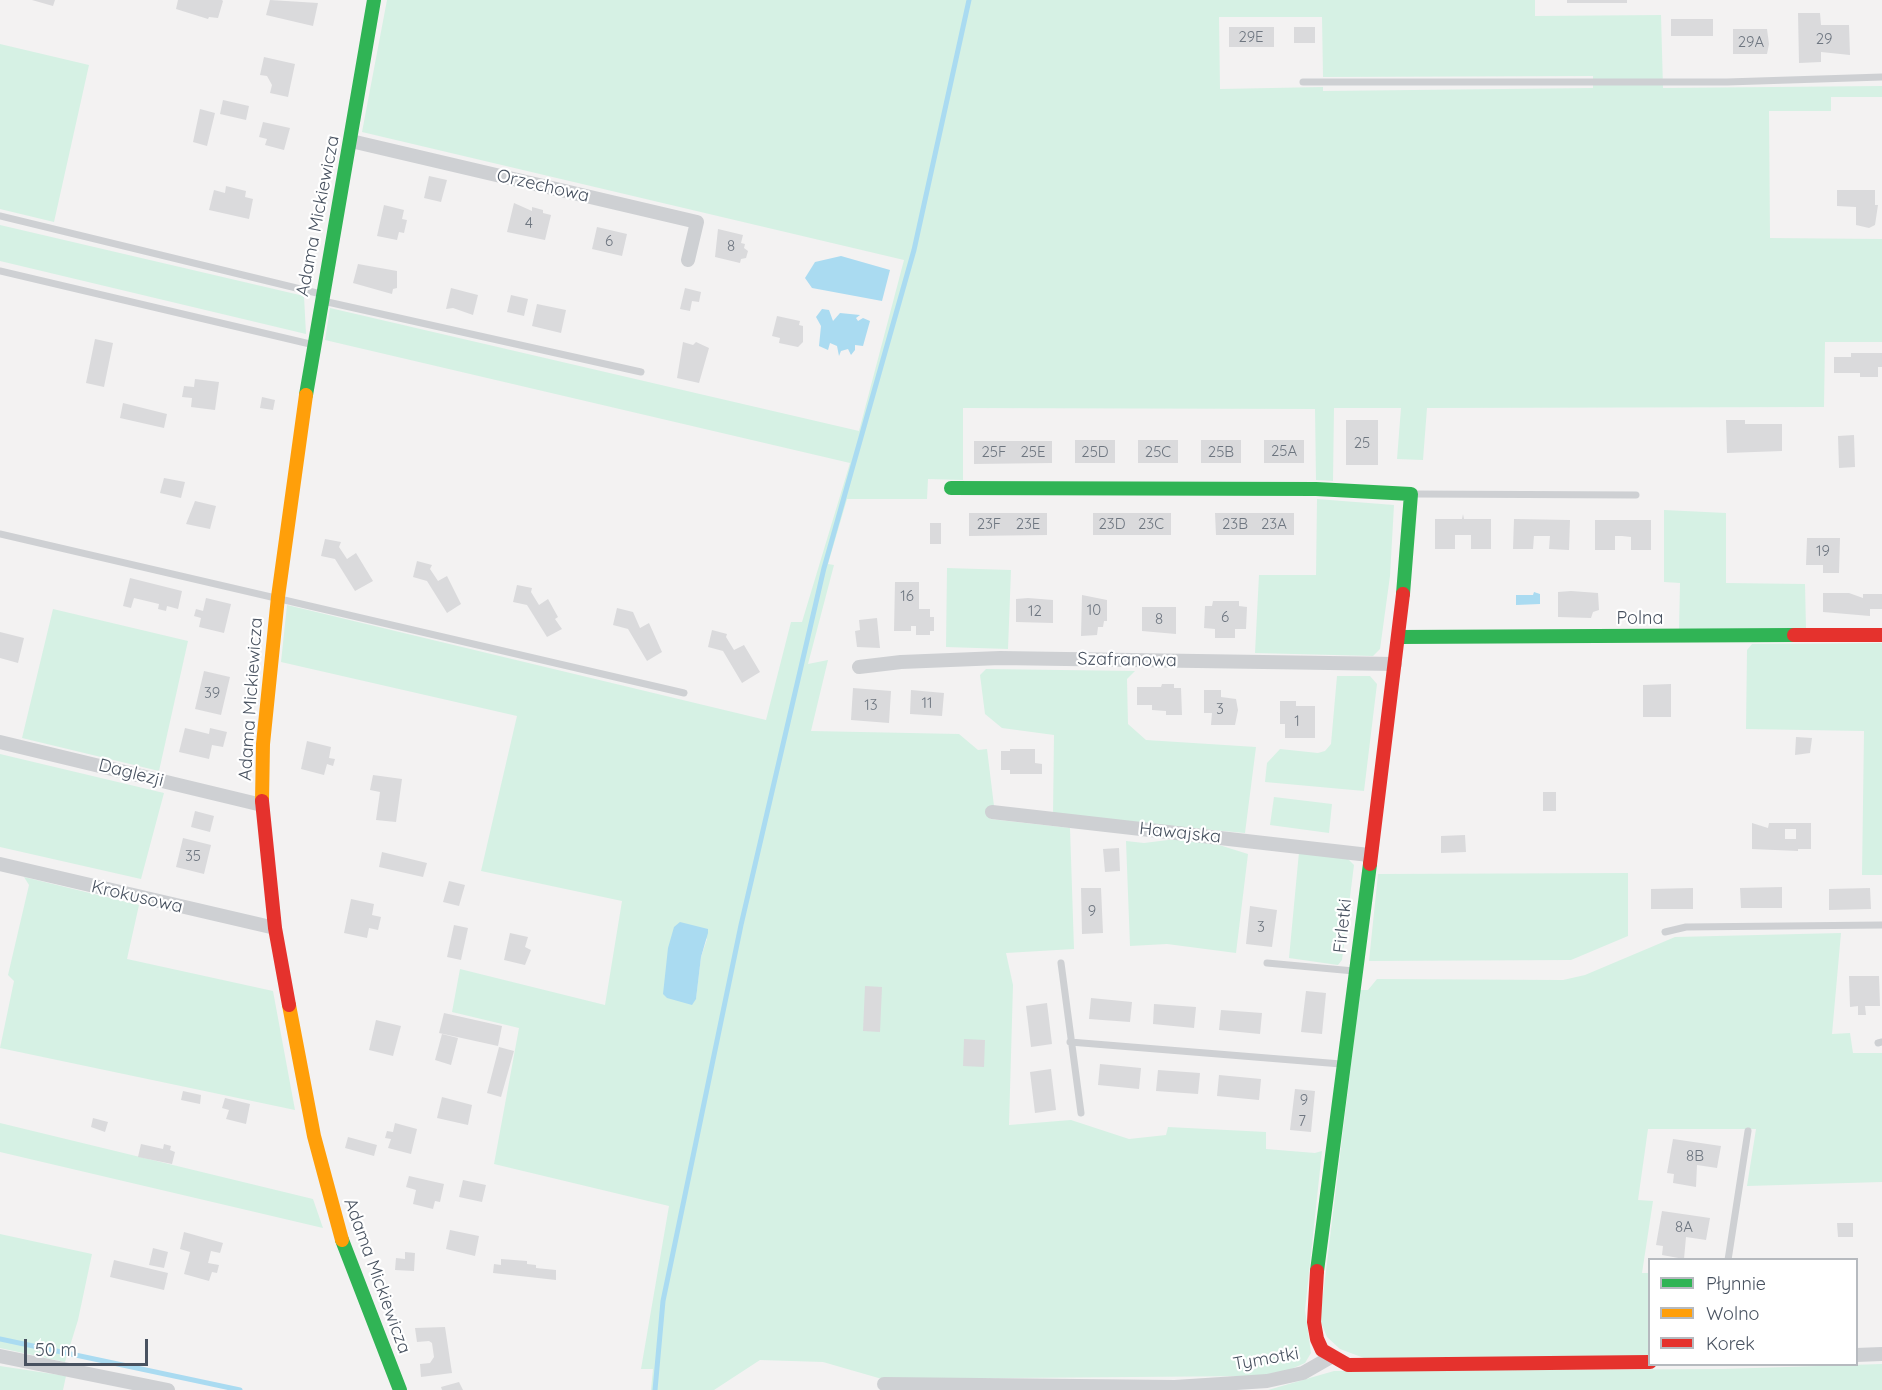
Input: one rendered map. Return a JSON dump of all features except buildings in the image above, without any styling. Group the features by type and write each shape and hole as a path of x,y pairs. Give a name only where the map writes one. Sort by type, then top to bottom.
{"street":[{"name":"Adama Mickiewicza","path":"374,0 351,141 313,345 278,597 263,744 262,805 275,928 314,1136 336,1224 374,1328 400,1390"},
{"name":"Orzechowa","path":"351,141 697,222 688,260"},
{"path":"951,488 1316,489 1411,494"},
{"name":"Firletki","path":"1331,1357 1322,1350 1314,1322 1316,1278 1399,637 1404,551 1411,494"},
{"name":"Polna","path":"1399,637 1882,635"},
{"name":"Szafranowa","path":"859,667 901,662 1000,658 1395,664"},
{"name":"Daglezji","path":"0,742 262,805"},
{"name":"Hawajska","path":"992,812 1369,855"},
{"name":"Krokusowa","path":"0,864 275,928"},
{"path":"1858,1355 1882,1354"},
{"path":"0,1356 141,1388 168,1390"},
{"path":"1331,1357 1348,1365 1648,1362"},
{"name":"Tymotki","path":"883,1387 1175,1387 1268,1381 1303,1373 1331,1357"}],"lane":[{"path":"1303,82 1726,82 1882,77"},
{"path":"0,216 321,297 641,372"},
{"path":"0,271 313,345"},
{"path":"1411,494 1636,495"},
{"path":"0,534 684,693"},
{"path":"1665,932 1686,927 1882,924"},
{"path":"1061,963 1081,1113"},
{"path":"1267,963 1356,971"},
{"path":"1070,1042 1343,1064"},
{"path":"1728,1258 1748,1131"}],"green space":[{"path":"387,0 1535,0 1535,16 1661,15 1663,88 1882,86 1882,97 1831,97 1831,111 1769,111 1770,238 1882,239 1882,342 1825,342 1824,407 1427,408 1423,460 1397,459 1401,408 1334,408 1333,481 1316,480 1315,409 963,408 963,480 928,479 927,499 847,499 828,564 834,565 808,664 828,660 811,731 959,734 978,750 987,749 994,806 990,819 1070,828 1074,949 1006,953 1013,985 1009,1125 1071,1120 1129,1139 1166,1135 1168,1127 1266,1132 1266,1149 1315,1153 1322,1151 1305,1310 1311,1353 1305,1363 1289,1370 1258,1376 882,1379 823,1362 760,1360 714,1390 651,1390 653,1369 641,1369 669,1206 494,1164 519,1028 452,1012 460,969 605,1005 622,901 481,871 517,716 281,662 287,605 766,720 791,622 802,622 850,463 325,340 330,308 859,431 904,260 362,132","holes":["1219,17 1322,17 1323,77 1593,76 1593,88 1323,91 1323,87 1220,89","680,922 707,939 701,957 696,998 692,1004"]},
{"path":"0,44 89,65 54,222 0,209"},
{"path":"0,225 304,296 306,334 0,261"},
{"path":"1317,499 1394,505 1390,576 1380,649 1373,656 1255,653 1259,575 1316,575"},
{"path":"1664,510 1726,513 1726,583 1805,584 1806,629 1679,630 1680,583 1664,582"},
{"path":"947,568 1011,570 1008,649 946,647"},
{"path":"53,609 188,641 159,771 22,738"},
{"path":"1882,643 1882,875 1862,875 1864,731 1746,729 1747,650 1752,644"},
{"path":"986,669 1135,671 1127,679 1128,724 1146,740 1256,747 1245,833 1053,815 1054,735 1002,728 985,714 980,675"},
{"path":"1337,676 1370,676 1377,684 1364,791 1265,782 1267,763 1280,749 1318,753 1325,751 1331,744"},
{"path":"0,754 164,793 141,879 0,847"},
{"path":"1274,797 1332,804 1329,833 1270,825"},
{"path":"1176,839 1203,840 1248,854 1236,953 1167,944 1130,946 1126,841 1144,843"},
{"path":"1299,852 1346,857 1354,865 1342,960 1338,965 1289,958"},
{"path":"1628,873 1628,936 1571,960 1369,961 1378,874"},
{"path":"24,877 139,905 127,959 273,991 295,1110 0,1048 14,981 8,975 29,885"},
{"path":"1841,933 1832,1034 1850,1033 1853,1053 1882,1053 1882,1182 1747,1186 1756,1129 1648,1129 1638,1200 1653,1201 1642,1273 1648,1273 1648,1357 1364,1358 1340,1349 1327,1337 1320,1320 1360,990 1368,990 1377,979 1563,980 1585,975 1675,937"},
{"path":"0,1123 313,1199 323,1228 0,1152"},
{"path":"0,1234 92,1254 78,1320 65,1362 0,1348"},
{"path":"1882,1364 1882,1390 1268,1390 1334,1371 1723,1369"},
{"path":"0,1366 66,1376 63,1390 0,1390"}],"water":[{"path":"841,256 890,270 882,301 812,288 805,278 815,262"},
{"path":"822,309 829,310 833,321 840,313 860,315 856,318 858,321 863,318 870,321 863,346 855,345 855,350 851,355 848,349 841,351 839,356 837,346 830,343 828,350 819,346 821,326 816,317"},
{"path":"1534,592 1540,594 1540,604 1516,605 1516,595 1533,595"},
{"path":"680,922 708,929 701,957 696,999 692,1005 667,998 663,994 668,948 674,927"}],"waterway":[{"path":"655,1390 663,1301 741,925 824,568 914,250 969,0"},
{"path":"0,1339 240,1390"}],"traffic: fast":[{"path":"306,395 374,0"},
{"path":"951,488 1316,489 1411,494 1403,594"},
{"path":"1399,637 1794,635"},
{"path":"1317,1271 1370,864"},
{"path":"342,1240 400,1390"}],"traffic: slow":[{"path":"262,801 263,744 278,597 306,395"},
{"path":"289,1005 314,1136 342,1240"}],"traffic: jam":[{"path":"1370,864 1403,594"},
{"path":"1794,635 1882,635"},
{"path":"262,801 275,928 289,1005"},
{"path":"1317,1271 1314,1322 1317,1339 1322,1350 1348,1365 1648,1362"}]}
